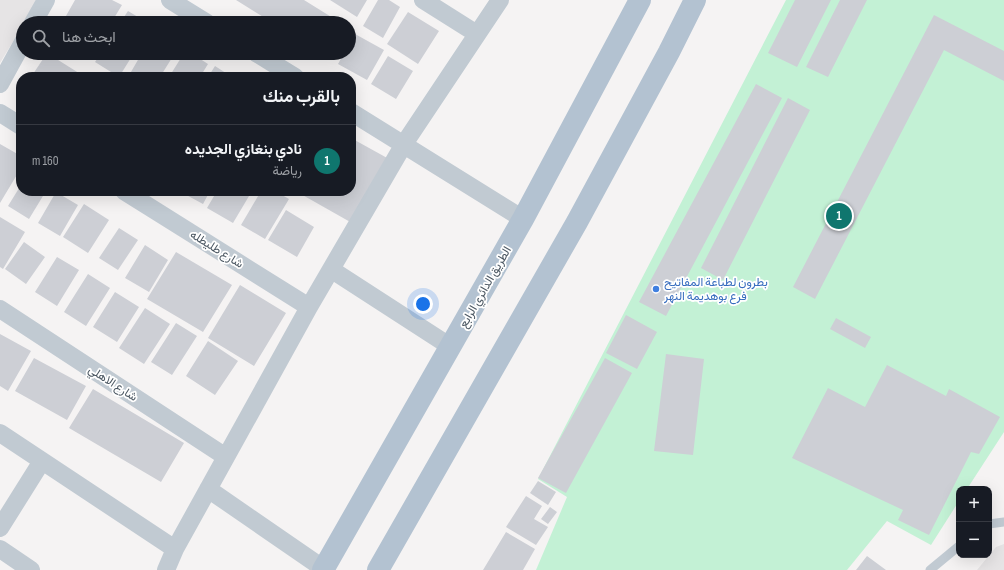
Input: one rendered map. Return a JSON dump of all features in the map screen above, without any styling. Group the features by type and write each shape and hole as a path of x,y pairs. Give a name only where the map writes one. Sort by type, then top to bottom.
{"main road":[{"name":"الطريق الدائري الرابع","path":"324,569 523,219 640,0"},
{"path":"378,570 577,222 670,52 695,0"}],"street":[{"path":"37,16 46,0"},
{"path":"170,0 196,16"},
{"path":"423,0 477,34"},
{"path":"166,570 174,549 309,307 332,270 404,144 500,0"},
{"path":"0,84 16,55"},
{"path":"267,60 287,72"},
{"path":"0,113 16,123"},
{"path":"356,115 523,219"},
{"name":"شارع طليطله","path":"132,196 309,307"},
{"path":"332,270 451,347"},
{"name":"شارع الاهلي","path":"0,309 226,457"},
{"path":"0,434 174,549"},
{"path":"0,528 42,461"},
{"path":"208,489 324,569"},
{"path":"0,548 31,570"}],"lane":[{"path":"992,524 1004,522"},
{"path":"930,570 956,548"}],"shaded area":[{"path":"0,0 38,0 28,16 16,16 16,36 0,63"},
{"path":"1004,544 1004,570 977,570 987,558 992,558 992,552 996,547"}],"green space":[{"path":"786,0 1004,0 1004,432 969,486 956,486 956,506 931,545 887,521 847,570 536,570 567,497 538,479"}],"building":[{"path":"75,0 112,0 122,5 115,16 66,16"},
{"path":"236,0 304,0 330,16 262,16"},
{"path":"330,0 367,0 357,17"},
{"path":"378,0 389,0 400,7 383,38 363,26"},
{"path":"795,0 831,0 797,67 768,53"},
{"path":"840,0 867,0 828,77 806,67"},
{"path":"128,11 136,16 125,16"},
{"path":"408,12 439,31 418,64 387,44"},
{"path":"934,15 1004,51 1004,81 944,50 815,299 793,287"},
{"path":"356,35 384,50 367,80 356,74 356,72 352,72 338,64 340,60 356,60"},
{"path":"388,56 413,71 396,99 371,84"},
{"path":"42,60 58,60 77,72 34,72"},
{"path":"96,60 130,60 122,72 111,72 95,62"},
{"path":"138,60 171,60 163,72 131,72"},
{"path":"180,60 202,60 208,64 203,72 172,72"},
{"path":"215,66 224,72 211,72"},
{"path":"756,84 782,98 666,316 639,302"},
{"path":"788,98 810,110 723,280 701,268"},
{"path":"356,141 389,159 352,223 304,196 356,196"},
{"path":"0,144 16,153 16,176 0,203"},
{"path":"16,193 16,196 43,196 29,219 8,206"},
{"path":"54,196 63,196 78,205 60,236 38,223"},
{"path":"188,196 207,196 203,204"},
{"path":"214,196 249,196 233,223 207,208"},
{"path":"258,196 284,196 289,199 265,239 241,225"},
{"path":"84,204 109,220 88,253 63,237"},
{"path":"286,210 314,227 297,257 268,240"},
{"path":"0,217 25,232 3,269 0,267"},
{"path":"119,228 138,240 118,270 99,258"},
{"path":"24,242 45,257 26,284 5,269"},
{"path":"145,245 168,260 149,292 125,278"},
{"path":"176,252 232,285 203,332 147,299"},
{"path":"57,257 79,270 57,306 35,292"},
{"path":"88,274 110,288 86,326 64,312"},
{"path":"240,285 286,313 254,366 208,338"},
{"path":"115,292 139,307 117,342 93,327"},
{"path":"145,308 170,324 144,364 119,348"},
{"path":"626,315 657,332 637,369 606,353"},
{"path":"836,318 871,337 865,348 830,329"},
{"path":"176,323 197,336 172,375 151,362"},
{"path":"0,334 31,351 8,391 0,386"},
{"path":"208,341 238,361 215,395 186,376"},
{"path":"666,354 704,359 693,455 654,451"},
{"path":"34,358 86,386 67,420 15,391"},
{"path":"605,358 632,373 566,493 538,478"},
{"path":"887,365 946,396 949,389 1000,417 979,454 971,452 929,535 898,520 903,510 792,458 828,388 865,407"},
{"path":"93,389 184,443 161,482 69,428"},
{"path":"538,481 556,492 548,505 530,493"},
{"path":"526,496 542,506 534,519 548,527 536,545 506,527"},
{"path":"550,507 557,512 548,524 541,519"},
{"path":"506,532 535,549 523,570 483,570"},
{"path":"867,556 886,570 856,570"}],"place":[{"name":"نادي بنغازي الجديده","path":"839,216"},
{"name":"بطرون لطباعة المفاتيح فرع بوهديمة النهر","path":"656,289"}]}
